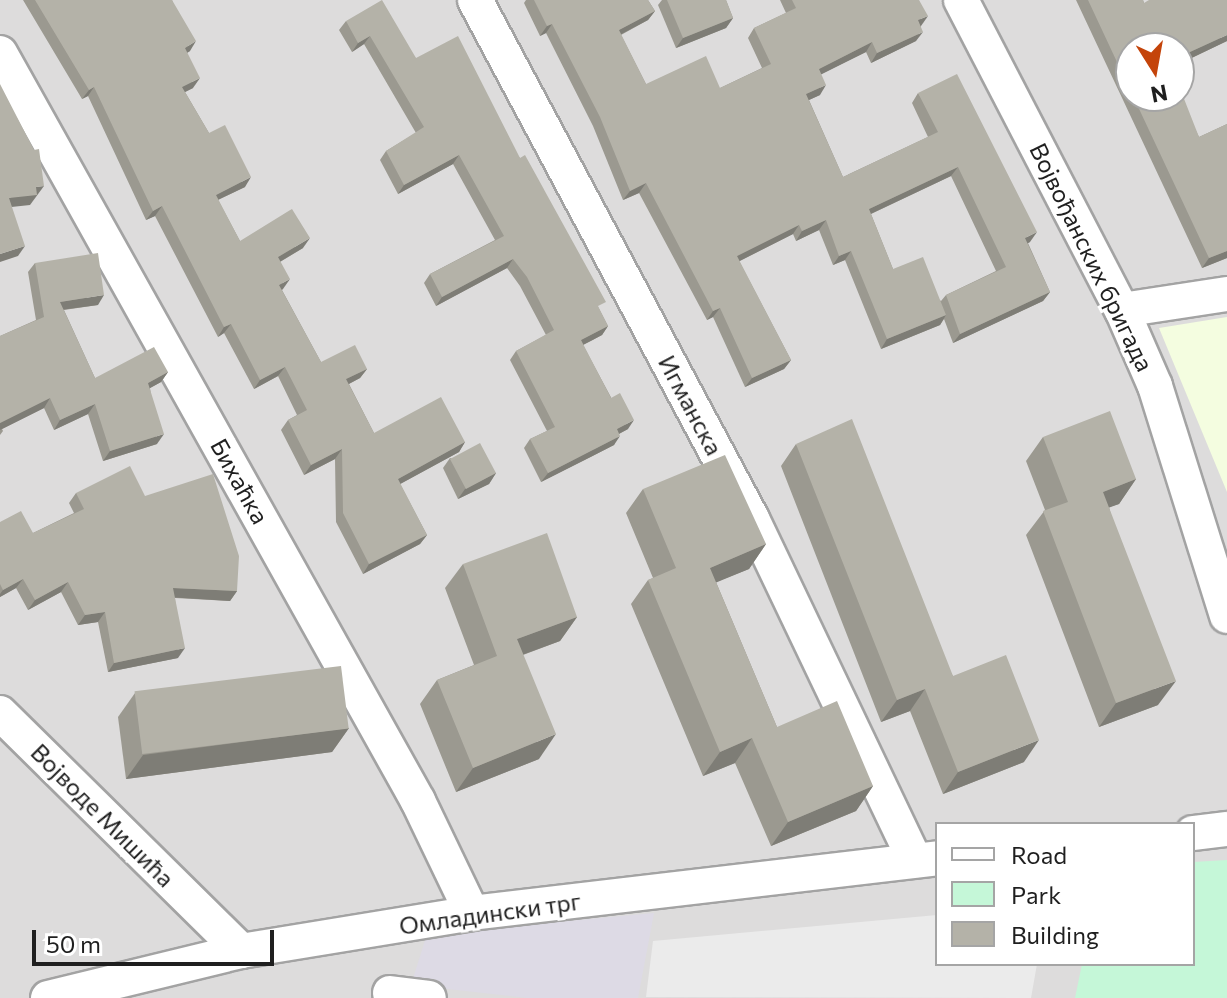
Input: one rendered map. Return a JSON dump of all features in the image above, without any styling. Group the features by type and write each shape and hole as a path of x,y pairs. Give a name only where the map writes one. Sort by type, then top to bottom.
{"street":[{"name":"Игманска","path":"475,0 752,519 926,859"},
{"name":"Војвођанских бригада","path":"961,0 1122,310 1155,386 1227,616"},
{"name":"Бихаћка","path":"0,53 410,788 472,913"},
{"path":"1122,310 1227,294"},
{"name":"Војводе Мишића","path":"0,713 241,951"},
{"path":"1195,833 1227,829"},
{"name":"Омладински трг","path":"48,998 241,951 472,913 926,859"},
{"path":"390,993 429,998"}],"shaded area":[{"path":"0,0 1227,0 1227,998 0,998"},
{"path":"1227,317 1227,492 1159,328"},
{"path":"654,913 638,998 527,998 411,985 427,934"},
{"path":"935,915 935,966 1037,966 1031,998 646,997 653,941"}],"green space":[{"path":"1227,860 1227,998 1075,998 1082,966 1195,966 1195,862"}],"building":[{"path":"35,0 172,0 196,41 185,48 200,78 182,87 209,133 225,125 251,177 216,195 240,241 292,209 310,238 278,257 290,279 279,285 321,362 355,345 367,369 346,379 374,433 441,397 465,442 398,479 427,535 369,564 343,513 342,449 311,465 288,420 307,410 285,367 260,380 231,324 224,327 162,206 153,211 94,87 89,90"},
{"path":"382,0 416,58 458,36 520,158 525,155 606,302 598,306 608,326 581,340 611,398 620,393 634,420 617,429 620,436 548,473 530,439 555,427 516,351 554,330 527,277 513,259 442,297 430,274 504,236 459,155 404,185 386,151 424,127 370,36 358,43 346,21"},
{"path":"534,0 648,0 655,11 619,30 646,84 706,56 720,88 771,64 754,28 796,8 792,0 919,0 928,16 918,20 923,32 877,53 872,42 819,69 826,85 806,94 843,177 938,132 918,93 957,74 1037,232 1025,238 1050,292 960,334 946,295 1006,267 958,167 869,209 893,269 923,257 946,315 887,339 851,251 839,256 826,220 802,231 799,225 737,256 791,360 752,378 720,308 713,311 646,183 630,191 600,117 552,24 547,26"},
{"path":"667,0 726,0 733,18 683,38"},
{"path":"1088,0 1143,0 1144,3 1149,0 1227,0 1227,35 1195,50 1195,32 1115,32 1115,58"},
{"path":"0,84 34,150 39,149 44,186 36,187 37,195 9,198 25,246 0,254"},
{"path":"1141,112 1189,112 1199,137 1227,124 1227,251 1209,258"},
{"path":"98,253 104,295 60,302 95,378 154,347 168,372 148,383 164,434 110,451 95,404 60,420 50,398 0,423 0,336 44,317 35,263"},
{"path":"1110,411 1136,479 1103,492 1176,681 1116,703 1043,511 1068,502 1043,437"},
{"path":"852,419 953,676 1006,655 1039,740 958,772 925,689 897,700 796,444"},
{"path":"480,443 496,473 466,489 450,459"},
{"path":"725,455 766,544 710,568 777,727 837,701 873,786 788,822 752,738 720,752 648,580 676,568 643,489"},
{"path":"130,466 145,496 213,474 239,556 237,591 173,588 185,648 114,663 105,612 85,615 68,582 35,600 23,579 3,590 0,584 0,522 21,511 33,533 84,509 76,493"},
{"path":"547,533 577,617 517,639 556,734 473,768 437,680 497,656 463,564"},
{"path":"341,666 349,729 142,754 135,691"}]}
